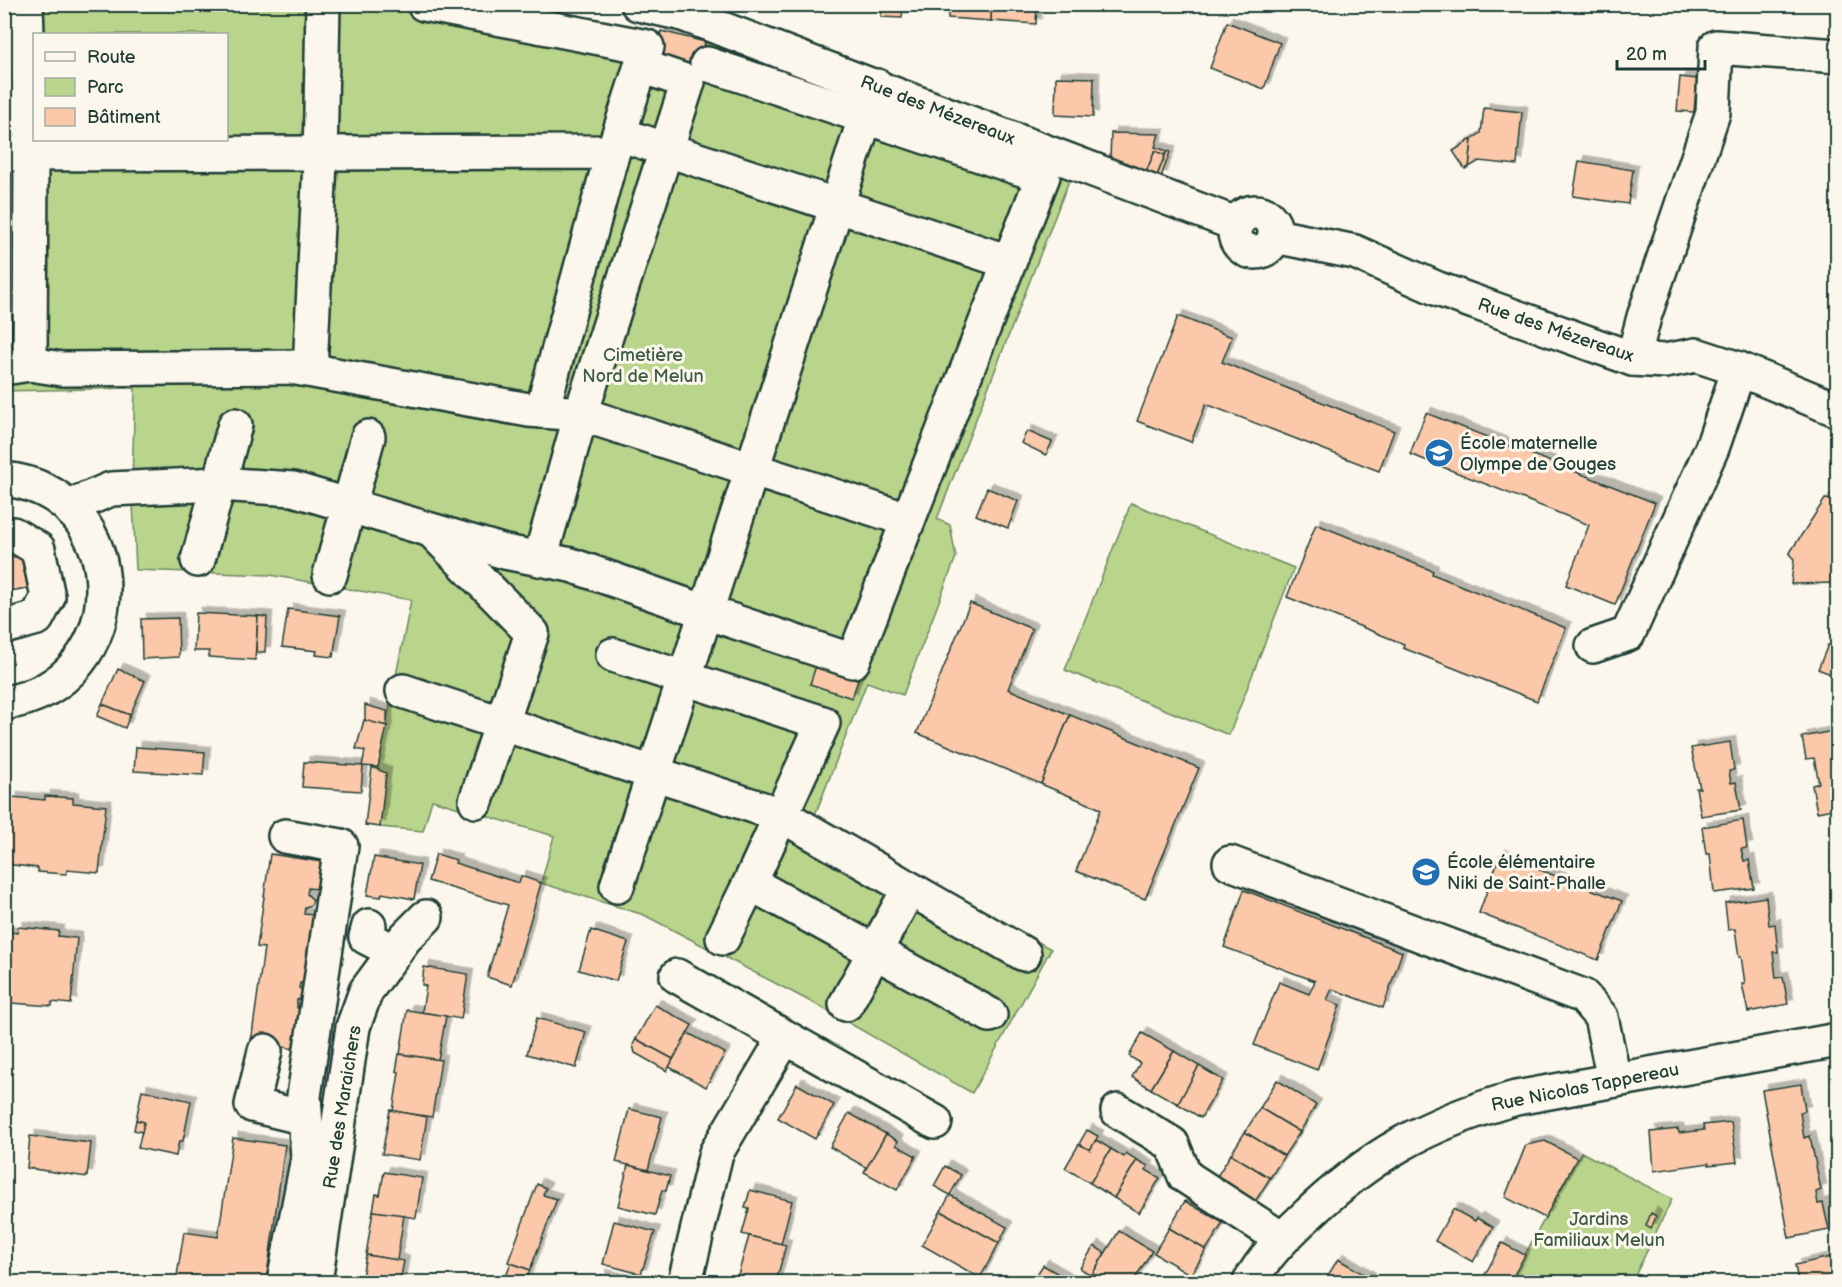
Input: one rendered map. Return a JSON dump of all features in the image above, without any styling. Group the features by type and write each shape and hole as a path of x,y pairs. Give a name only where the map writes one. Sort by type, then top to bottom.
{"street":[{"path":"26,4 18,154 17,366 62,369 291,367 542,411 581,414 908,520"},
{"path":"310,370 320,153 323,4"},
{"path":"424,4 647,46 615,144 542,411"},
{"name":"Rue des Mézereaux","path":"638,4 683,14 878,86 1236,224 1248,213 1260,212 1272,221 1275,236 1355,252 1438,289 1633,359 1665,361 1696,355 1739,369 1838,410"},
{"path":"1633,359 1644,317 1713,113 1716,47 1838,56"},
{"path":"72,511 80,502 111,489 219,484 293,489 505,552 572,564 853,661 1043,176 707,64"},
{"path":"540,559 581,414 688,82 641,66"},
{"path":"617,886 865,118 878,86"},
{"path":"18,154 601,152 615,144 666,149 1010,262"},
{"path":"1593,646 1628,634 1713,448 1739,369"},
{"path":"198,560 235,425"},
{"path":"330,575 368,437"},
{"path":"4,479 24,481 42,488 72,511 86,529 105,575 103,608 96,633 77,665 54,687 43,693 4,703"},
{"path":"431,530 532,633 476,801"},
{"path":"4,536 13,534 38,549 48,597 38,618 4,627"},
{"path":"613,655 823,723 723,938"},
{"path":"403,691 781,815 1024,954"},
{"path":"284,1282 308,1158 304,1096 341,846 285,836"},
{"path":"1230,863 1583,996 1601,1017 1614,1080"},
{"path":"750,883 875,949 990,1015"},
{"path":"846,1004 909,889"},
{"name":"Rue des Maraichers","path":"315,1282 353,1027 366,991 395,952 426,918"},
{"path":"369,926 366,937 395,952"},
{"path":"677,976 935,1122"},
{"path":"685,1282 716,1153 785,1037"},
{"name":"Rue Nicolas Tappereau","path":"1250,1282 1282,1239 1368,1163 1415,1134 1465,1112 1516,1098 1838,1040"},
{"path":"265,1051 252,1104 305,1118"},
{"path":"1118,1111 1172,1144 1185,1176 1282,1239"}],"green space":[{"name":"Cimetière Nord de Melun","path":"5,5 522,5 740,49 1070,178 937,519 950,525 956,557 903,695 867,682 815,815 1051,949 972,1093 819,1006 644,915 541,883 554,836 432,800 423,831 380,827 386,774 377,771 411,600 270,575 136,570 132,480 135,388 5,391"},
{"path":"1131,503 1294,568 1229,735 1065,670"},
{"name":"Jardins Familiaux Melun","path":"1581,1152 1672,1199 1632,1282 1510,1282"}],"building":[{"path":"882,4 903,4 902,18 881,17"},
{"path":"903,4 949,4 948,12 903,7"},
{"path":"949,4 992,4 991,21 948,18"},
{"path":"992,4 1037,4 1036,24 991,21"},
{"path":"1227,22 1280,43 1264,89 1210,68"},
{"path":"661,31 705,42 700,65 695,68 656,55"},
{"path":"1056,77 1094,78 1093,117 1055,115"},
{"path":"1680,77 1697,79 1694,112 1677,111"},
{"path":"1484,108 1522,112 1517,165 1479,161 1469,167 1472,139 1481,133"},
{"path":"1111,133 1159,134 1155,147 1167,151 1165,155 1155,151 1146,172 1110,159"},
{"path":"1472,139 1469,167 1465,169 1453,151"},
{"path":"1155,151 1165,155 1157,176 1146,172"},
{"path":"1167,151 1170,152 1161,177 1157,176"},
{"path":"1579,161 1633,170 1628,204 1573,196"},
{"path":"1178,316 1232,337 1222,362 1394,431 1379,471 1206,404 1191,442 1137,421"},
{"path":"1426,413 1655,503 1615,605 1566,585 1589,525 1410,454"},
{"path":"1027,431 1052,442 1046,455 1021,443"},
{"path":"987,488 1018,501 1008,528 976,515"},
{"path":"1825,499 1838,501 1838,583 1791,584 1794,559 1789,554"},
{"path":"1316,524 1566,628 1537,701 1403,648 1404,644 1287,597"},
{"path":"21,556 28,588 4,592 4,559"},
{"path":"970,603 1032,629 1008,689 1070,715 1041,784 917,733"},
{"path":"288,609 340,616 333,657 316,655 317,651 282,647"},
{"path":"196,613 258,616 255,660 209,657 209,651 194,651"},
{"path":"258,616 267,617 265,652 256,652"},
{"path":"178,618 179,657 142,659 141,619"},
{"path":"1828,645 1838,649 1838,677 1818,669"},
{"path":"817,663 859,677 852,698 810,684"},
{"path":"118,669 145,681 130,715 102,704"},
{"path":"102,704 130,715 125,728 97,716"},
{"path":"365,705 387,711 387,726 365,721"},
{"path":"1070,715 1199,768 1145,899 1076,871 1101,809 1041,784"},
{"path":"364,720 387,726 378,767 362,766 365,751 356,749"},
{"path":"1838,730 1838,808 1817,812 1812,785 1819,783 1814,758 1806,759 1802,737"},
{"path":"1730,742 1734,770 1729,771 1731,783 1736,782 1741,810 1701,816 1696,788 1700,788 1691,748"},
{"path":"136,747 205,752 203,775 134,771"},
{"path":"304,762 363,766 361,791 302,787"},
{"path":"372,767 386,773 380,827 365,825"},
{"path":"45,796 73,798 73,803 106,806 99,873 67,870 66,874 38,872 38,868 5,864 12,797 45,800"},
{"path":"1743,820 1747,848 1741,849 1744,861 1749,860 1754,888 1714,893 1710,854 1706,854 1702,827"},
{"path":"270,854 322,862 318,889 308,888 307,894 313,900 311,905 305,907 304,914 314,915 308,955 310,984 300,983 299,988 305,991 303,999 297,1000 297,1008 307,1010 301,1050 251,1042 264,948 257,947"},
{"path":"436,854 456,860 455,863 519,883 521,876 541,883 512,985 487,977 508,905 428,881"},
{"path":"1500,855 1622,901 1598,960 1479,913"},
{"path":"374,857 420,865 414,899 382,893 381,897 367,895"},
{"path":"1244,890 1402,952 1383,1008 1332,989 1327,1000 1340,1005 1317,1070 1254,1045 1279,982 1309,994 1315,981 1224,947"},
{"path":"1766,897 1769,925 1775,924 1778,952 1773,952 1776,978 1783,977 1788,1004 1748,1012 1742,984 1745,984 1741,956 1739,957 1735,929 1728,930 1725,903"},
{"path":"18,927 59,931 58,936 77,938 71,1004 52,1002 52,1006 11,1003 12,998 4,998 4,931 17,933"},
{"path":"591,930 628,942 616,981 579,970"},
{"path":"424,967 468,974 461,1019 422,1012 426,986 422,985"},
{"path":"655,1005 692,1025 673,1059 636,1039"},
{"path":"407,1010 446,1016 438,1060 400,1054"},
{"path":"537,1018 586,1032 576,1068 527,1054"},
{"path":"688,1033 725,1053 706,1087 669,1067"},
{"path":"1142,1033 1174,1051 1151,1089 1132,1077 1140,1063 1129,1056"},
{"path":"636,1039 673,1059 667,1071 635,1053 633,1045"},
{"path":"1174,1051 1199,1066 1178,1104 1151,1089"},
{"path":"399,1054 441,1060 432,1117 393,1111 399,1072 396,1071"},
{"path":"1199,1066 1223,1080 1201,1118 1178,1104"},
{"path":"1277,1080 1316,1105 1300,1132 1260,1108"},
{"path":"797,1084 834,1105 815,1139 778,1118"},
{"path":"1801,1084 1805,1111 1800,1112 1804,1138 1810,1136 1821,1190 1816,1192 1818,1204 1823,1203 1829,1230 1789,1238 1762,1090"},
{"path":"142,1090 191,1101 183,1141 179,1141 176,1156 138,1148 144,1122 136,1120"},
{"path":"1260,1108 1300,1132 1284,1156 1245,1132"},
{"path":"629,1109 662,1117 648,1170 616,1162"},
{"path":"390,1110 427,1117 420,1160 382,1154"},
{"path":"849,1113 886,1134 867,1168 830,1147"},
{"path":"136,1120 144,1122 142,1132 134,1130"},
{"path":"1731,1122 1737,1162 1709,1165 1709,1163 1654,1171 1651,1132 1678,1129 1679,1133 1704,1130 1703,1125"},
{"path":"1087,1130 1098,1136 1090,1150 1079,1144"},
{"path":"1245,1132 1284,1156 1270,1178 1231,1154"},
{"path":"886,1134 898,1141 896,1145 916,1156 897,1190 864,1172"},
{"path":"30,1136 91,1143 87,1177 27,1168"},
{"path":"233,1138 285,1145 266,1282 176,1282 184,1232 218,1237"},
{"path":"1096,1140 1111,1149 1090,1183 1065,1168 1079,1144 1090,1150"},
{"path":"1545,1141 1577,1158 1545,1218 1505,1197 1526,1145"},
{"path":"1111,1149 1124,1157 1126,1153 1137,1160 1114,1198 1090,1183"},
{"path":"1231,1154 1270,1178 1253,1205 1214,1181"},
{"path":"1137,1160 1148,1166 1146,1170 1160,1178 1139,1213 1114,1198"},
{"path":"628,1165 670,1176 666,1191 662,1190 655,1215 618,1206"},
{"path":"945,1166 961,1175 950,1195 934,1186"},
{"path":"384,1172 422,1178 416,1218 373,1211 376,1194 380,1195"},
{"path":"537,1184 546,1188 543,1195 557,1199 530,1270 508,1262"},
{"path":"750,1190 792,1201 781,1244 742,1234 749,1209 745,1208"},
{"path":"950,1195 1007,1227 999,1243 941,1211"},
{"path":"1185,1201 1223,1223 1206,1250 1169,1228"},
{"path":"1453,1209 1475,1221 1477,1218 1493,1227 1473,1262 1435,1241"},
{"path":"373,1211 404,1215 397,1260 366,1255"},
{"path":"941,1211 999,1243 980,1278 922,1245"},
{"path":"1651,1213 1656,1216 1651,1229 1646,1226"},
{"path":"614,1221 655,1232 641,1274 603,1264"},
{"path":"1169,1228 1206,1250 1191,1275 1154,1253"},
{"path":"1119,1231 1152,1251 1133,1282 1096,1282 1089,1279"},
{"path":"749,1236 786,1245 776,1282 736,1282"},
{"path":"1502,1243 1525,1255 1510,1282 1481,1282"},
{"path":"1094,1246 1105,1253 1091,1276 1080,1268"},
{"path":"366,1255 404,1261 400,1282 361,1282"},
{"path":"1835,1256 1838,1282 1798,1282 1795,1265"},
{"path":"1338,1259 1370,1278 1367,1282 1324,1282"},
{"path":"511,1263 530,1270 525,1282 504,1282"},
{"path":"1043,1265 1072,1282 1032,1282"},
{"path":"601,1275 630,1282 600,1282"}],"place":[{"name":"École maternelle Olympe de Gouges","path":"1439,453"},
{"name":"École élémentaire Niki de Saint-Phalle","path":"1426,872"}]}
